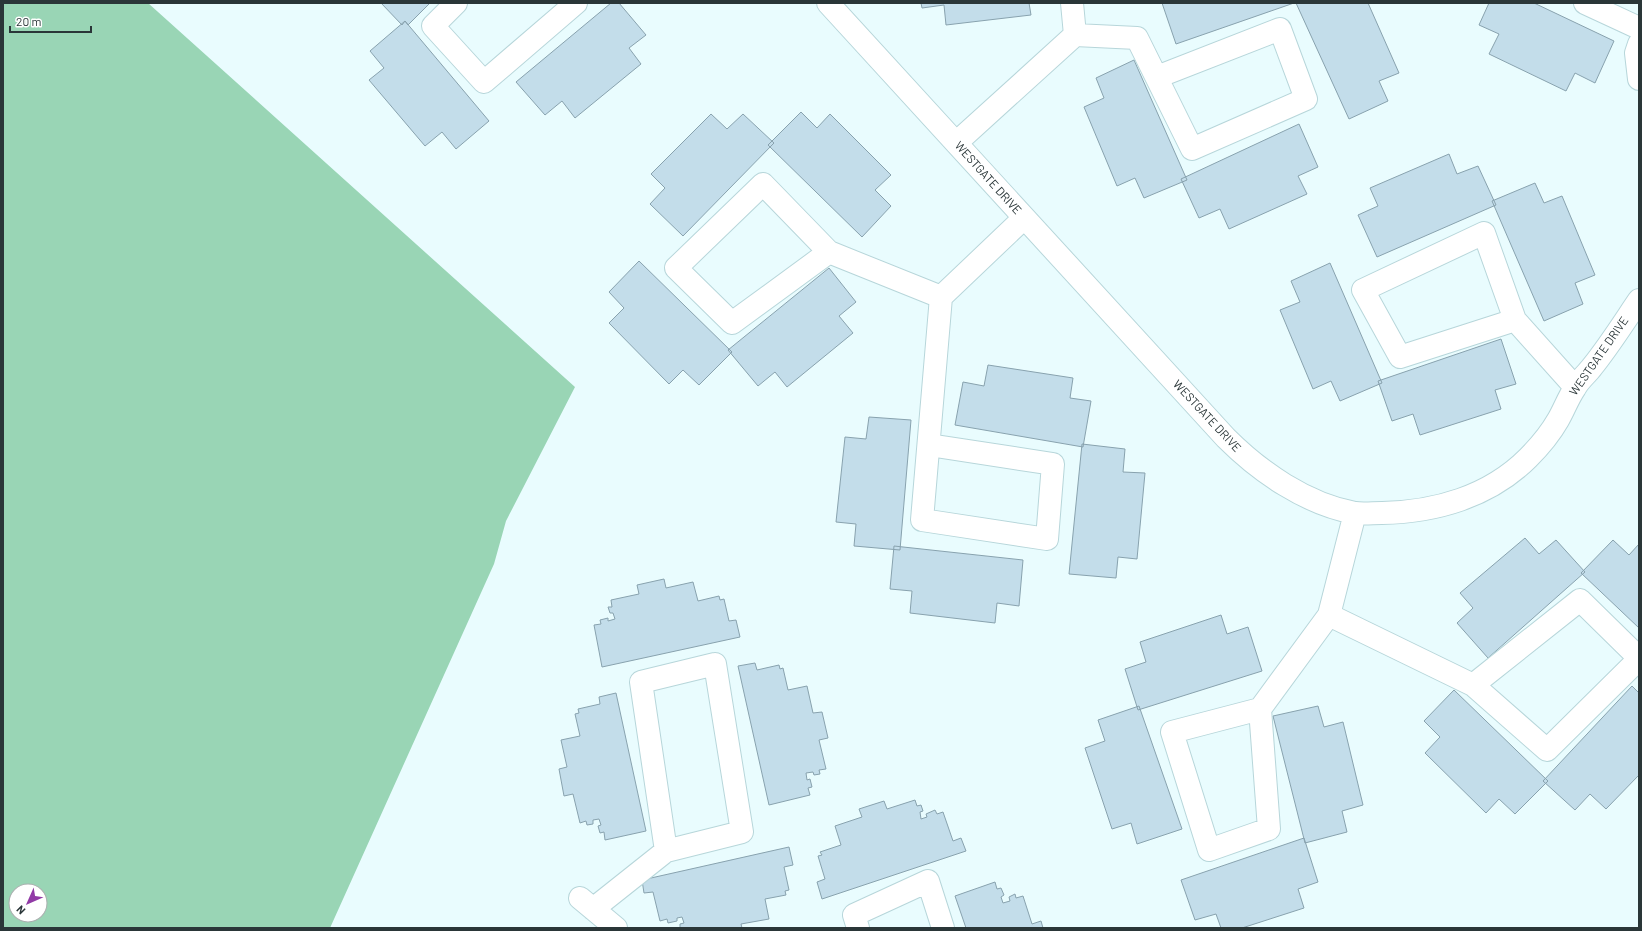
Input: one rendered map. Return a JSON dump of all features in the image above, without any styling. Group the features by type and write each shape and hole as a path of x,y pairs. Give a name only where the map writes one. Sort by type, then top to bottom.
{"street":[{"path":"456,3 432,26 484,82 576,3"},
{"name":"WESTGATE DRIVE","path":"828,3 1239,452 1280,482 1316,501 1355,513 1396,512 1432,509 1461,501 1485,489 1510,473 1527,459 1541,443 1558,421 1575,387 1592,367 1639,300"},
{"path":"1072,3 1076,35"},
{"path":"1585,3 1639,28"},
{"path":"956,143 1076,35 1137,38 1192,149 1306,99 1280,29 1157,78"},
{"path":"1639,44 1636,53 1639,79"},
{"path":"829,252 732,323 676,268 763,184 829,252 941,297"},
{"path":"929,445 1054,464 1047,539 922,520 941,297 1024,218"},
{"path":"1515,320 1400,357 1362,290 1484,233 1515,320 1575,387"},
{"path":"1260,709 1269,829 1209,850 1172,732 1260,709 1329,615 1355,513"},
{"path":"1329,615 1473,685 1547,750 1639,658 1580,600 1473,685"},
{"path":"616,928 587,903 666,851 742,832 715,664 641,682 666,851"},
{"path":"858,928 854,915 928,881 944,928"}],"green space":[{"path":"3,3 148,3 575,387 506,521 494,564 330,928 3,928"}],"building":[{"path":"381,3 430,3 408,25 405,21 402,25"},
{"path":"611,3 619,3 646,35 629,48 641,64 575,118 562,101 545,115 516,82"},
{"path":"921,3 1029,3 1031,15 946,25 944,5 922,8"},
{"path":"1162,3 1294,3 1176,44"},
{"path":"1296,3 1368,3 1399,73 1379,81 1388,101 1349,119"},
{"path":"1489,3 1534,3 1614,41 1595,83 1575,73 1566,91 1489,54 1499,34 1479,25"},
{"path":"405,21 489,121 456,149 442,132 425,146 369,80 384,68 370,51"},
{"path":"1134,60 1187,180 1144,198 1135,178 1117,186 1084,107 1104,98 1096,78"},
{"path":"801,112 817,128 830,114 891,175 875,190 891,206 862,237 768,145"},
{"path":"711,114 727,129 743,114 774,143 683,236 650,204 665,188 651,174"},
{"path":"1299,124 1318,167 1298,176 1307,194 1229,229 1220,209 1199,218 1181,179"},
{"path":"1449,154 1457,174 1478,166 1496,205 1377,257 1358,215 1378,206 1370,188"},
{"path":"1535,183 1544,203 1562,196 1595,275 1575,283 1583,304 1544,321 1492,201"},
{"path":"639,261 732,352 699,385 683,370 669,384 609,323 624,308 609,292"},
{"path":"1330,263 1382,383 1340,401 1331,381 1313,389 1280,310 1300,302 1291,281"},
{"path":"829,268 856,302 839,316 853,333 787,387 775,372 758,386 728,350"},
{"path":"1501,339 1516,384 1495,390 1501,409 1420,435 1413,414 1392,421 1378,381"},
{"path":"988,365 1073,378 1070,398 1091,401 1083,447 955,425 963,382 984,386"},
{"path":"869,417 911,420 900,550 854,546 856,524 836,522 845,437 866,439"},
{"path":"1082,444 1125,449 1123,472 1145,473 1137,559 1118,557 1116,578 1069,574"},
{"path":"1525,538 1539,554 1556,540 1585,572 1488,658 1457,623 1473,608 1460,593"},
{"path":"1613,540 1629,555 1639,544 1639,628 1581,573"},
{"path":"894,546 1023,560 1019,606 997,603 995,623 910,613 912,591 890,589"},
{"path":"664,579 666,588 693,582 698,601 719,596 720,600 724,599 729,621 736,620 740,637 602,667 594,625 601,624 600,620 608,618 608,621 615,619 613,613 610,613 608,607 612,607 611,600 639,594 637,585"},
{"path":"1221,615 1227,634 1248,627 1262,671 1138,710 1125,669 1146,662 1140,642"},
{"path":"755,663 757,670 779,665 780,669 783,668 788,690 807,686 813,713 822,712 828,738 819,740 826,769 819,770 820,774 814,775 813,772 806,773 807,780 810,779 812,787 808,788 810,795 769,805 738,666"},
{"path":"1632,686 1639,693 1639,775 1606,809 1590,794 1575,810 1543,781"},
{"path":"1454,690 1548,781 1515,814 1499,799 1486,813 1425,753 1440,737 1424,721"},
{"path":"616,693 646,831 605,840 604,832 600,833 598,826 601,825 599,819 593,820 593,824 587,825 586,821 580,823 573,794 564,796 559,769 567,767 561,740 580,736 575,714 579,713 578,709 600,704 599,697"},
{"path":"1139,706 1182,829 1137,844 1131,823 1112,829 1085,748 1105,741 1098,720"},
{"path":"1318,706 1324,727 1343,722 1363,805 1342,811 1347,832 1305,843 1273,716"},
{"path":"915,800 917,806 921,805 923,811 920,812 921,819 927,817 926,814 935,810 937,814 943,812 953,841 961,838 966,851 822,899 817,882 825,879 818,856 822,855 820,852 841,845 835,826 862,817 859,809 884,801 887,809"},
{"path":"1304,838 1318,882 1298,889 1304,908 1242,928 1221,928 1216,914 1195,920 1181,880"},
{"path":"789,847 793,865 784,867 789,890 785,891 786,895 765,899 769,919 741,924 742,928 680,928 680,924 684,923 682,917 677,918 677,921 668,923 667,919 660,921 653,892 644,893 642,880"},
{"path":"995,882 997,889 1001,888 1004,895 1001,897 1003,903 1010,901 1009,897 1015,894 1016,898 1023,896 1032,924 1041,921 1043,928 966,928 955,896"}]}
